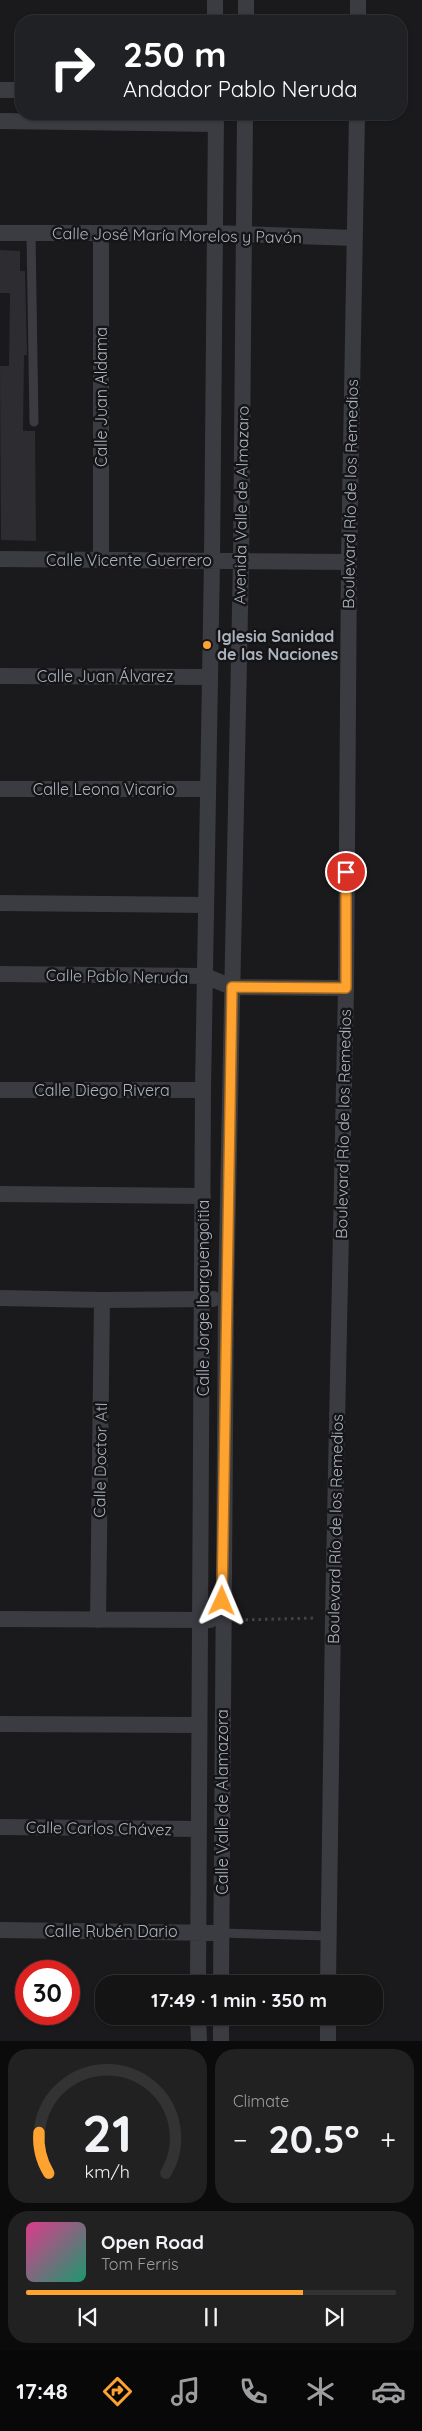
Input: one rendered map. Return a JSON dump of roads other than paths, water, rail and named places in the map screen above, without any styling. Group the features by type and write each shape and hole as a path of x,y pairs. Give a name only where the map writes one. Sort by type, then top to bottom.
{"street":[{"path":"215,0 215,15"},
{"path":"246,0 246,15"},
{"path":"358,0 358,15"},
{"path":"0,90 15,90"},
{"path":"0,121 108,120"},
{"name":"Avenida Valle de Almazaro","path":"205,976 212,560 215,120"},
{"name":"Avenida Valle de Almazaro","path":"232,987 241,560 245,120"},
{"name":"Boulevard Río de los Remedios","path":"328,1975 333,1618 346,988 349,562 356,120"},
{"name":"Calle José María Morelos y Pavón","path":"0,233 214,233 355,238"},
{"name":"Calle Juan Aldama","path":"101,234 101,559"},
{"name":"Calle Vicente Guerrero","path":"0,559 349,562"},
{"name":"Calle Juan Álvarez","path":"0,676 210,677"},
{"name":"Calle Leona Vicario","path":"0,789 208,789"},
{"path":"0,904 206,905"},
{"name":"Calle Pablo Neruda","path":"0,974 205,976 232,987"},
{"name":"Calle Jorge Ibarguengoitia","path":"199,1620 205,976"},
{"path":"232,987 346,988"},
{"name":"Calle Jorge Ibarguengoitia","path":"222,1620 232,987"},
{"name":"Calle Diego Rivera","path":"0,1090 203,1090"},
{"path":"0,1194 203,1196"},
{"path":"0,1298 102,1300 226,1299"},
{"name":"Calle Doctor Atl","path":"98,1620 102,1300"},
{"path":"0,1618 222,1620"},
{"name":"Calle Valle de Alamazora","path":"198,1975 196,1932 199,1620"},
{"name":"Calle Valle de Alamazora","path":"221,1975 222,1620"},
{"path":"0,1724 199,1725"},
{"name":"Calle Carlos Chávez","path":"0,1827 198,1829"},
{"name":"Calle Rubén Dario","path":"0,1930 222,1933"},
{"path":"198,2025 199,2041"},
{"path":"221,2025 221,2041"},
{"path":"328,2025 328,2041"}],"lane":[{"path":"31,234 34,422"},
{"path":"222,1933 329,1936"}],"place":[{"name":"Iglesia Sanidad de las Naciones","path":"207,645"}]}
